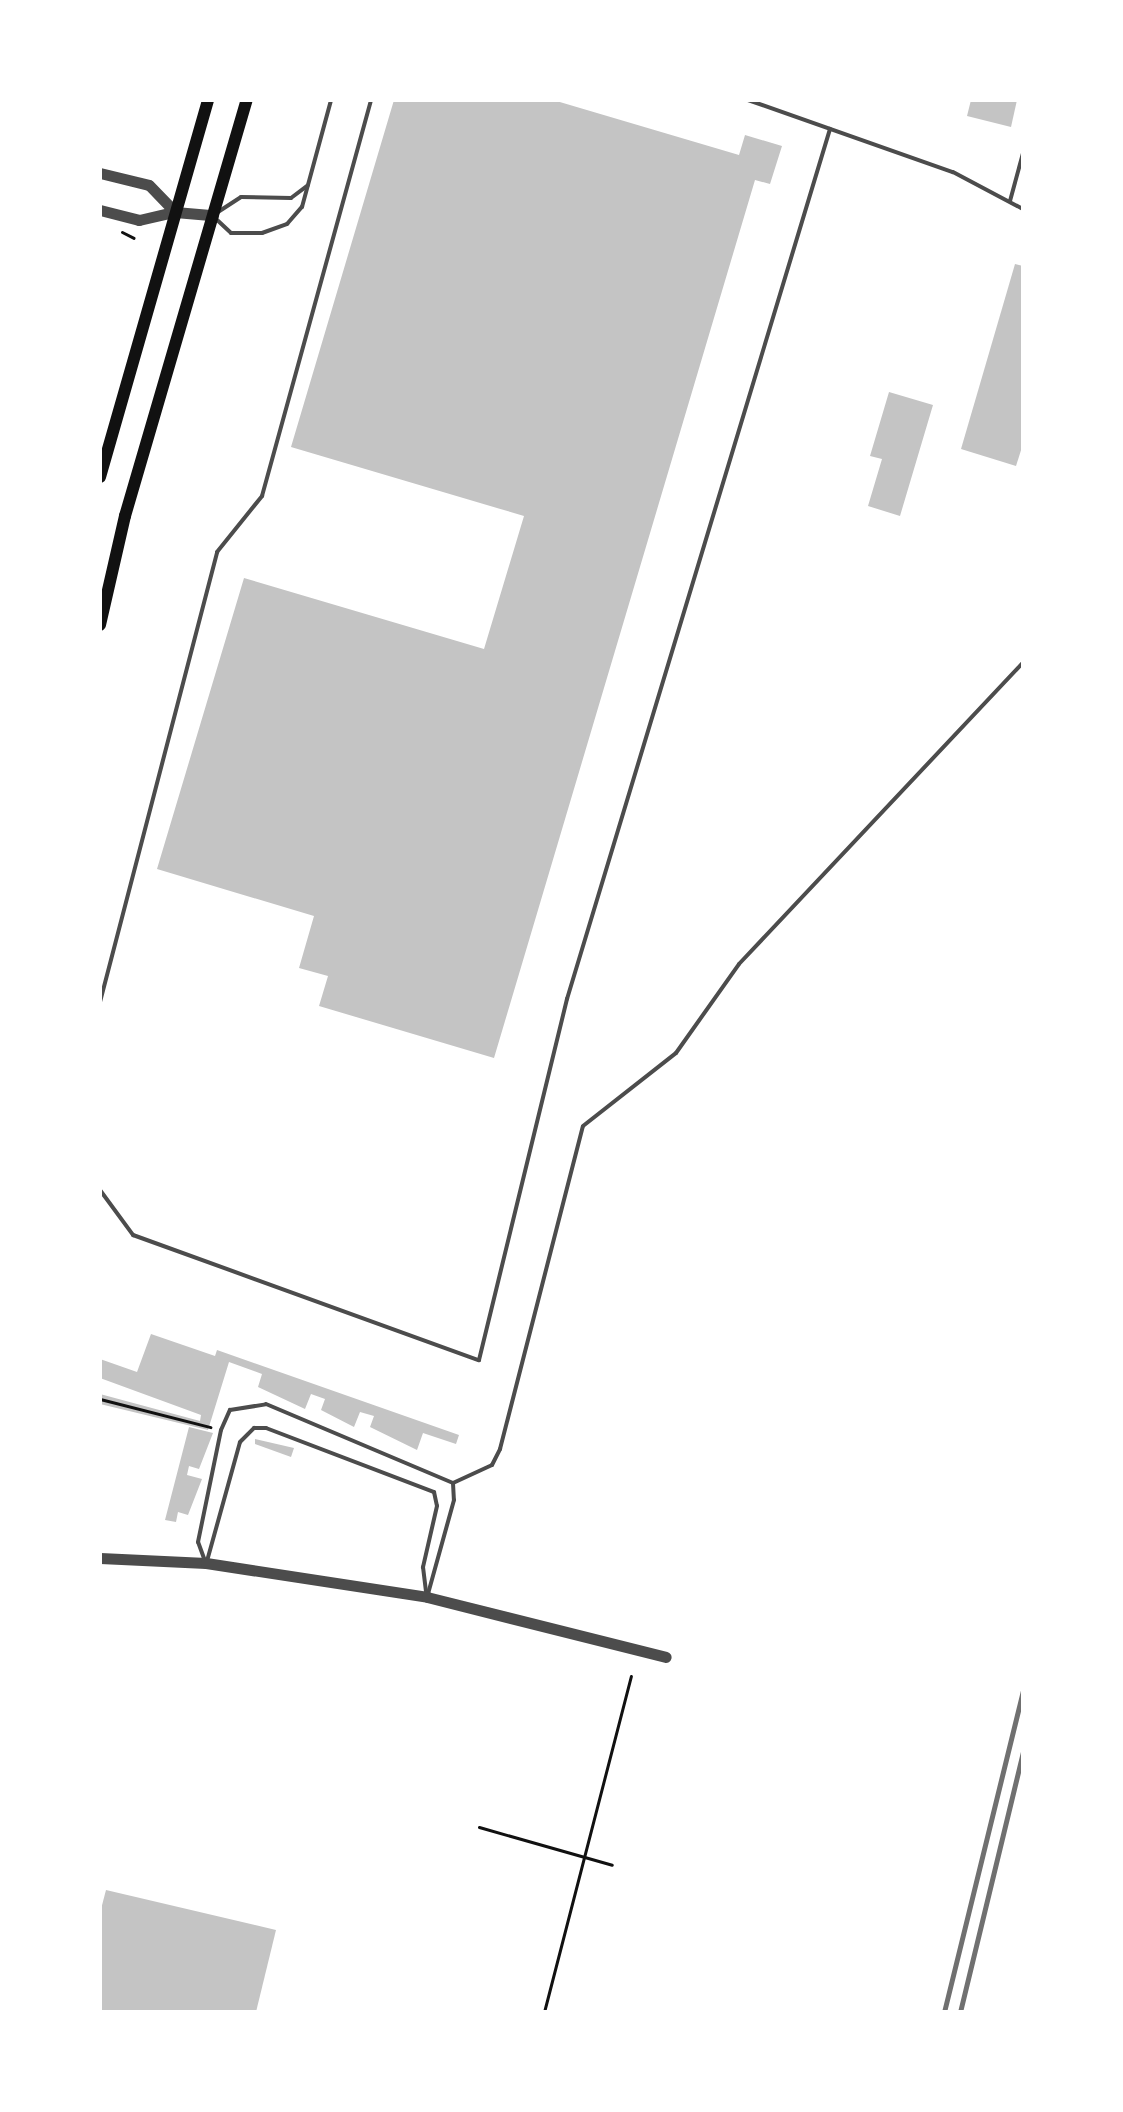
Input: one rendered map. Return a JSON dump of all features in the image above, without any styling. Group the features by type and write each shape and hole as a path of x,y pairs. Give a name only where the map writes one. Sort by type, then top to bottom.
{"main road":[{"path":"100,477 208,100"},
{"path":"100,625 125,516 247,100"}],"street":[{"path":"100,173 149,185 175,212"},
{"path":"100,210 139,220 175,212 213,215"},
{"path":"100,1558 206,1563 427,1597 666,1657"}],"lane":[{"path":"308,185 291,198 241,197 213,215 231,233 276,229 302,207 308,185 331,100"},
{"path":"100,1002 217,552 262,496 371,100"},
{"path":"748,100 953,172 1023,209"},
{"path":"100,1190 133,1235 479,1360 567,999 830,129"},
{"path":"1010,202 1023,153"},
{"path":"206,1563 198,1542 221,1430 230,1410 266,1404 453,1483 492,1465 500,1449 583,1126 669,1061 739,964 1023,663"},
{"path":"206,1563 240,1442 254,1428 266,1428 434,1492 437,1506 423,1567 427,1597"},
{"path":"427,1597 441,1558 453,1483"}],"path":[{"path":"100,1399 221,1430"},
{"path":"544,2012 631,1676"},
{"path":"479,1827 612,1865"}],"building":[{"path":"394,100 553,100 739,155 745,135 782,146 770,184 755,180 494,1058 319,1006 328,976 299,968 314,916 157,869 244,578 484,649 524,516 291,447"},
{"path":"971,100 1017,100 1011,127 967,116"},
{"path":"1015,264 1023,266 1023,444 1016,466 961,449"},
{"path":"889,392 933,405 900,516 868,506 882,459 870,456"},
{"path":"151,1334 215,1356 217,1350 459,1435 456,1444 423,1433 417,1450 370,1427 374,1416 360,1412 354,1427 321,1410 325,1399 311,1394 305,1409 258,1387 262,1374 229,1362 208,1430 100,1404 100,1394 200,1421 201,1415 100,1378 100,1359 137,1372"},
{"path":"189,1427 213,1433 199,1469 189,1466 187,1475 202,1479 188,1515 178,1512 176,1522 165,1520"},
{"path":"255,1439 294,1448 291,1457 255,1444"},
{"path":"106,1890 276,1930 256,2012 100,2012 100,1913"}],"railway":[{"path":"944,2012 1023,1691"},
{"path":"960,2012 1023,1751"}]}
